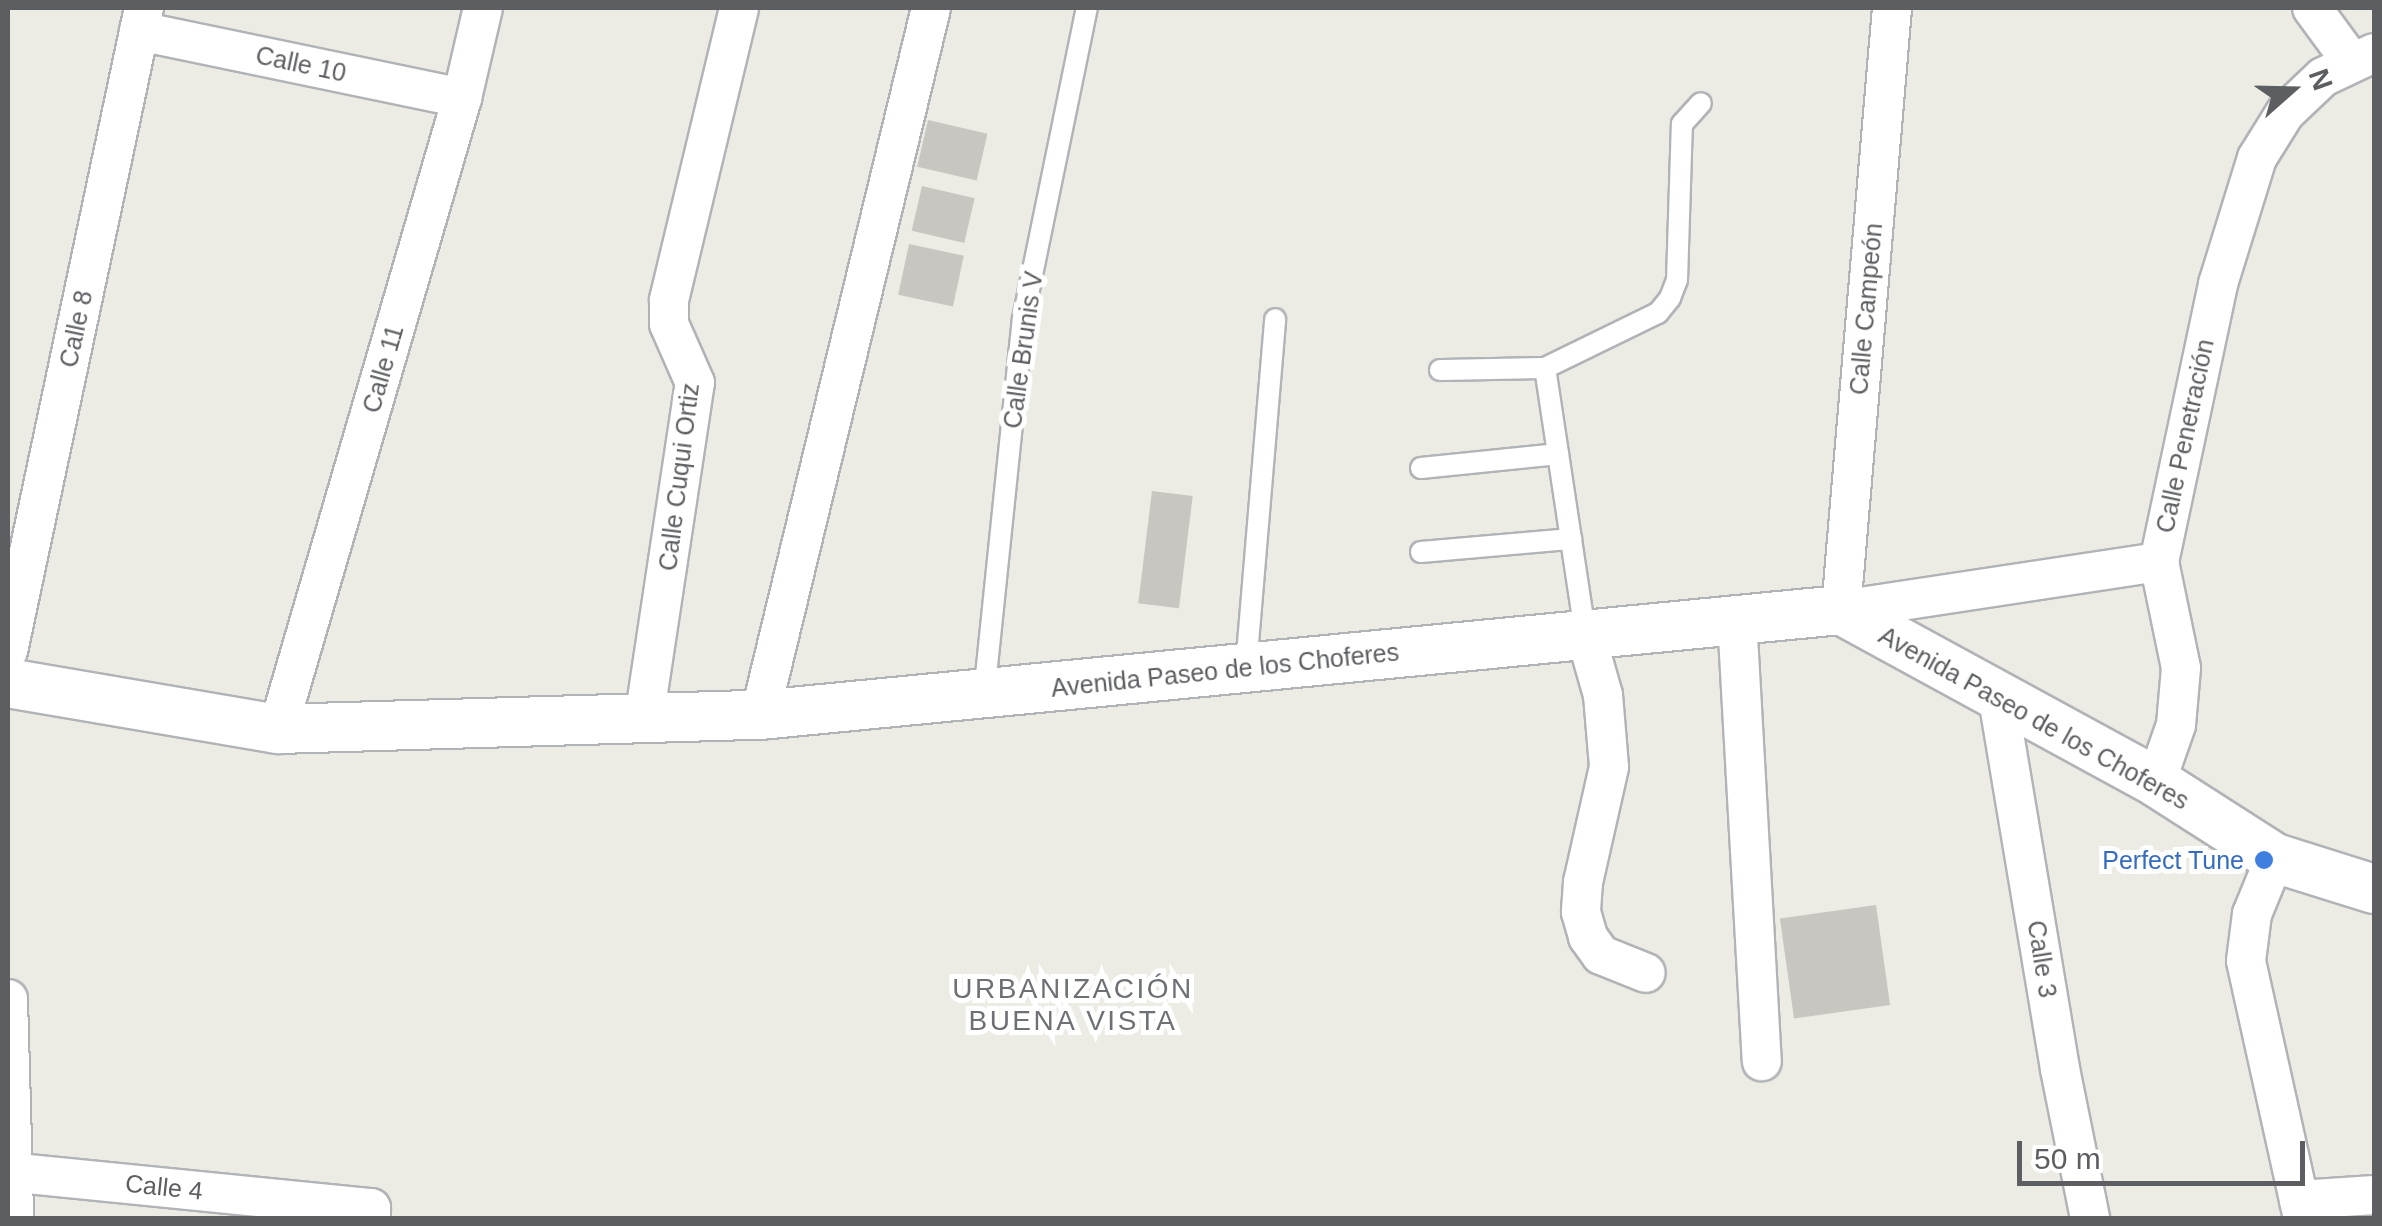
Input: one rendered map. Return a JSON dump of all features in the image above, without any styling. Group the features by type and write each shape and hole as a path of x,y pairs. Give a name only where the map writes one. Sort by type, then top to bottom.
{"street":[{"name":"Calle 11","path":"278,729 462,98 483,8"},
{"name":"Calle Cuqui Ortiz","path":"644,718 695,383 669,324 669,300 739,8"},
{"path":"760,715 930,8"},
{"name":"Calle Campeón","path":"1841,610 1892,8"},
{"path":"2312,8 2363,57"},
{"name":"Calle 10","path":"142,19 462,98"},
{"name":"Calle 8","path":"8,651 142,19"},
{"name":"Calle Penetración","path":"1841,610 2159,562 2218,284 2241,198 2257,158 2284,112 2323,77 2363,57"},
{"path":"2156,782 2176,725 2181,668 2159,562"},
{"name":"Avenida Paseo de los Choferes","path":"8,683 278,729 760,715 983,697 1586,632 1841,610 2156,782 2275,858 2374,888"},
{"path":"1737,618 1762,1061"},
{"path":"1586,632 1603,695 1609,767 1582,882 1581,912 1588,937 1600,955 1646,973"},
{"name":"Calle 3","path":"1998,698 2060,1069 2090,1218"},
{"path":"2275,858 2252,914 2246,961 2301,1209 2374,1195"},
{"path":"8,999 9,1172 14,1218"},
{"name":"Calle 4","path":"9,1172 370,1208 371,1218"}],"lane":[{"name":"Calle Brunis V","path":"983,697 1024,319 1087,8"},
{"path":"1440,370 1546,368 1658,313 1677,280 1682,124 1701,102"},
{"path":"1246,667 1275,318"},
{"path":"1546,368 1586,632"},
{"path":"1420,468 1558,454"},
{"path":"1421,552 1571,539"}],"building":[{"path":"928,120 987,134 977,180 917,167"},
{"path":"922,186 975,198 964,243 912,231"},
{"path":"909,244 964,256 953,307 898,295"},
{"path":"1152,491 1193,496 1179,608 1138,603"},
{"path":"1876,905 1890,1005 1794,1019 1780,918"}],"place":[{"name":"Perfect Tune","path":"2264,860"}],"district":[{"name":"URBANIZACIÓN BUENA VISTA","path":"1073,1005"}]}
